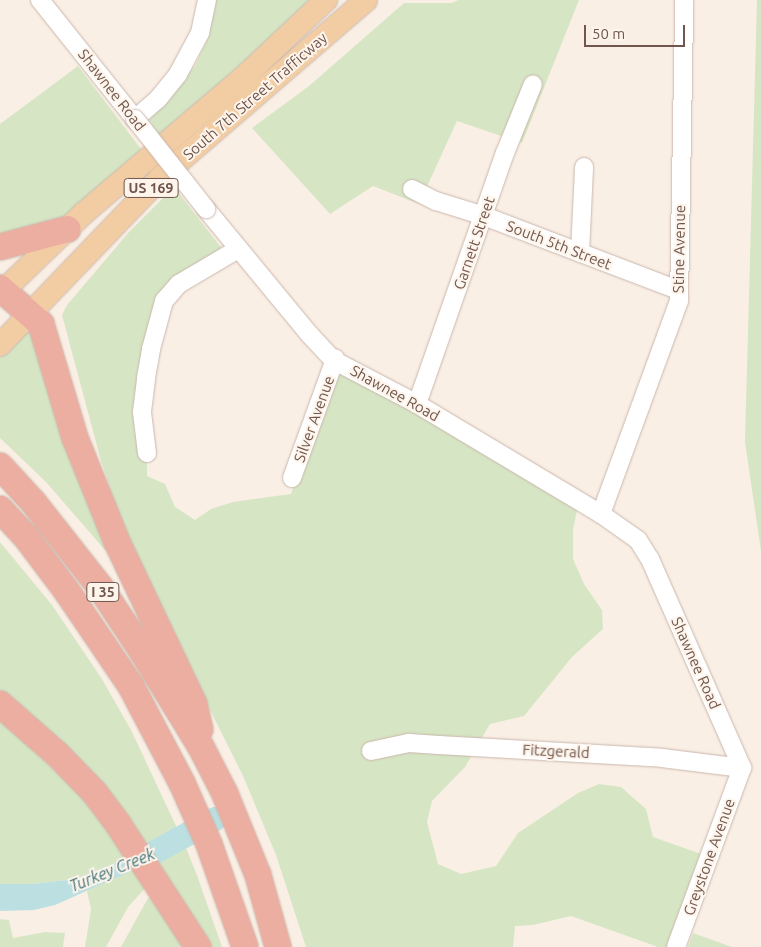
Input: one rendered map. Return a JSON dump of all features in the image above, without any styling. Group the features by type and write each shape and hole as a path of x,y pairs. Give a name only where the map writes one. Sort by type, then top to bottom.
{"highway":[{"path":"0,246 68,229"},
{"path":"1,291 41,324 75,438 117,542 194,704 197,733"},
{"name":"I 35","path":"0,466 34,503 100,587 197,733 225,794 258,875 278,947"},
{"name":"I 35","path":"0,509 26,537 77,606 130,686 152,724 209,844 245,947"},
{"path":"0,704 57,754 94,792 118,824 196,943"}],"main road":[{"name":"South 7th Street Trafficway","path":"1,291 68,229 246,75 326,0"},
{"name":"South 7th Street Trafficway","path":"0,345 160,178 366,0"}],"street":[{"name":"Shawnee Road","path":"40,0 238,249 310,335 335,359 417,404 601,514 638,540 650,559 742,768"},
{"path":"135,119 158,99 178,74 200,33 207,0"},
{"name":"Stine Avenue","path":"601,514 678,302 684,0"},
{"name":"Garnett Street","path":"417,404 505,154 534,84"},
{"path":"580,253 584,167"},
{"name":"South 5th Street","path":"412,189 436,201 484,216 678,290"},
{"path":"147,453 142,412 144,394 150,349 164,301 179,284 238,249"},
{"name":"Silver Avenue","path":"292,478 335,359"},
{"name":"Fitzgerald","path":"371,751 409,743 439,744 662,758 742,768"},
{"name":"Greystone Avenue","path":"676,947 742,768"}],"green space":[{"path":"216,0 309,0 253,54 160,136 149,120 195,66 208,38"},
{"path":"458,0 579,0 522,143 457,121 419,204 373,186 330,214 252,128 309,86 404,3 452,3"},
{"path":"757,0 761,0 761,551 745,442"},
{"path":"78,66 144,153 74,213 0,242 0,124"},
{"path":"174,187 223,250 154,309 137,373 136,416 147,460 147,476 165,484 175,507 195,520 211,509 233,502 291,494 337,371 342,370 577,510 573,530 573,559 584,584 602,610 603,629 572,657 524,716 490,724 465,767 432,801 427,822 438,864 461,874 496,866 518,833 578,793 599,784 621,787 646,809 653,837 704,855 668,947 658,947 571,916 533,925 515,926 513,947 306,947 276,855 243,776 142,574 124,531 101,461 62,315 67,305 129,232"},
{"path":"30,329 110,547 105,550 46,482 0,438 0,357"},
{"path":"0,542 52,605 102,679 131,730 176,826 144,846 0,696"},
{"path":"0,720 83,797 128,858 75,879 32,884 0,884"},
{"path":"185,845 222,947 205,947 156,860"},
{"path":"138,866 148,885 128,907 106,947 85,947 91,909 87,891"},
{"path":"148,898 156,899 182,947 121,947"},
{"path":"0,919 9,920 13,938 45,932 65,933 63,947 0,947"},
{"path":"693,933 732,947 688,947"}],"water":[{"path":"176,826 185,845 156,860 55,905 34,910 0,911 0,884 32,884 75,879 128,858"}],"waterway":[{"name":"Turkey Creek","path":"153,853 215,819"}]}
